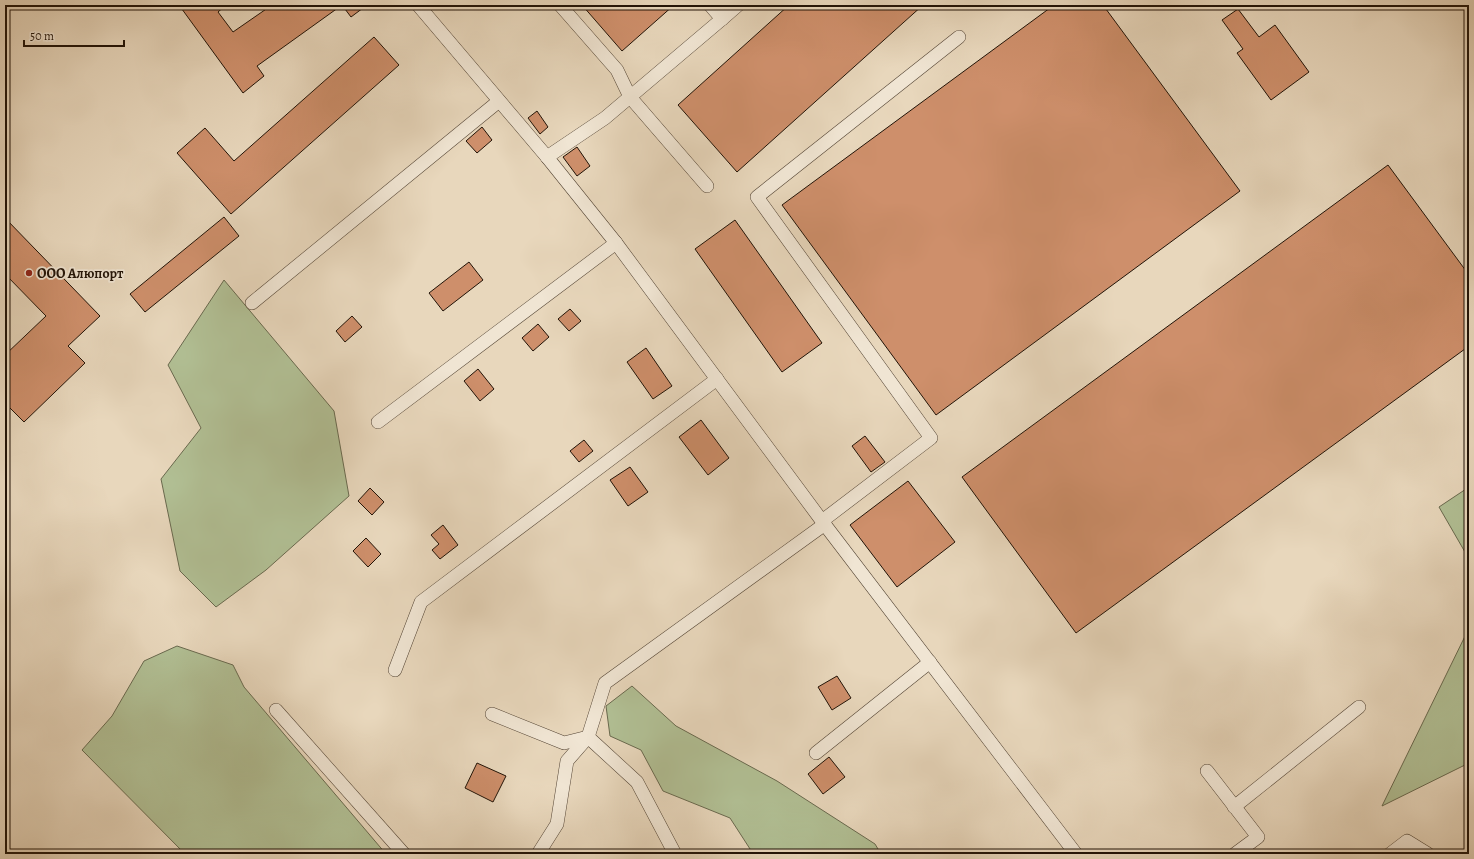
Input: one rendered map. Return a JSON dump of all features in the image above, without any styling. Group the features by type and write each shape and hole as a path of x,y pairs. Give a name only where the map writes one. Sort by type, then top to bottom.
{"street":[{"path":"418,5 616,243 824,522 1076,854"},
{"path":"560,5 617,70 630,97 707,186"},
{"path":"710,5 722,19"},
{"path":"546,157 605,118 738,5"},
{"path":"538,854 557,824 567,761 588,737 605,683 824,522 931,438 757,197 959,37"},
{"path":"252,303 499,101"},
{"path":"378,422 616,243"},
{"path":"395,670 421,602 717,379"},
{"path":"816,753 930,662"},
{"path":"1234,807 1359,707"},
{"path":"276,710 404,854"},
{"path":"492,714 564,743 588,737"},
{"path":"588,737 638,782 675,854"},
{"path":"1207,771 1258,837 1235,854"},
{"path":"1390,854 1407,841 1428,854"}],"green space":[{"path":"224,280 334,411 349,496 266,570 216,607 180,571 161,479 201,428 168,365"},
{"path":"1469,487 1469,559 1439,507"},
{"path":"1469,628 1469,763 1382,806"},
{"path":"177,646 233,665 244,687 386,854 185,854 82,750 112,716 144,661"},
{"path":"632,686 676,726 777,781 875,844 881,854 759,854 752,852 730,818 663,791 641,750 610,736 606,706"}],"building":[{"path":"179,5 226,5 218,12 233,32 272,5 342,5 257,66 264,76 243,93"},
{"path":"342,5 367,5 351,17"},
{"path":"582,5 674,5 622,51"},
{"path":"789,5 923,5 737,172 678,105"},
{"path":"1054,5 1103,5 1240,191 936,415 782,205"},
{"path":"1238,9 1259,37 1275,25 1309,72 1271,100 1237,53 1243,49 1222,20"},
{"path":"374,37 399,65 231,214 177,153 205,128 234,161"},
{"path":"537,111 548,127 540,134 528,118"},
{"path":"482,127 492,140 477,153 466,141"},
{"path":"577,147 590,166 577,176 563,157"},
{"path":"1388,165 1469,275 1469,346 1076,633 962,477"},
{"path":"224,217 239,236 145,312 130,294"},
{"path":"5,218 100,316 68,346 85,363 24,422 5,403 5,355 46,316 5,274"},
{"path":"735,220 822,343 782,372 695,249"},
{"path":"469,262 483,280 443,311 429,293"},
{"path":"570,309 581,321 569,331 558,319"},
{"path":"352,316 362,327 345,342 336,331"},
{"path":"538,324 549,337 533,351 522,338"},
{"path":"646,348 672,386 653,399 627,362"},
{"path":"478,369 494,389 480,401 464,381"},
{"path":"701,420 729,458 708,475 679,437"},
{"path":"865,436 885,462 871,472 852,446"},
{"path":"584,440 593,451 579,462 570,451"},
{"path":"630,467 648,492 628,506 610,480"},
{"path":"908,481 955,542 897,587 850,525"},
{"path":"370,488 384,502 372,515 358,501"},
{"path":"443,525 458,545 440,559 432,550 439,544 431,535"},
{"path":"366,538 381,554 368,567 353,551"},
{"path":"837,676 851,698 832,710 818,687"},
{"path":"829,757 845,777 823,794 808,774"},
{"path":"477,763 506,776 493,802 465,788"}],"place":[{"name":"ООО Алюпорт","path":"29,273"}]}
